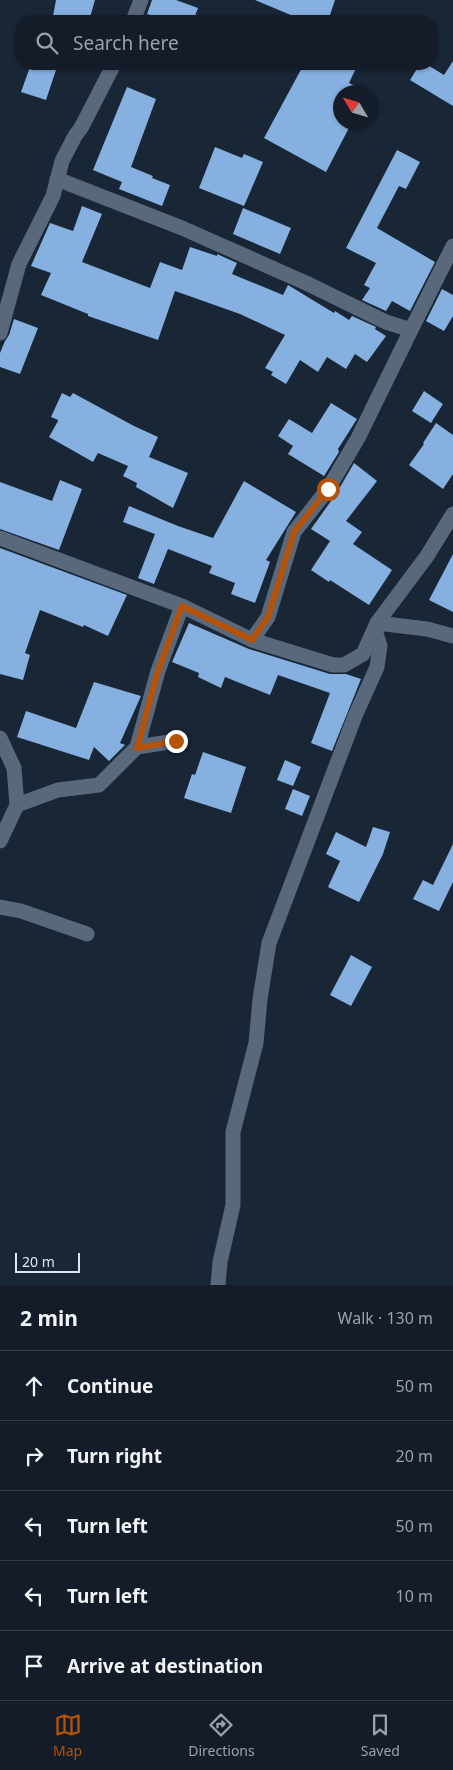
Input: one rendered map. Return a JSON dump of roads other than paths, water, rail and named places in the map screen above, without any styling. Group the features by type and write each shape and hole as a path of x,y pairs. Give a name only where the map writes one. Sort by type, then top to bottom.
{"street":[{"path":"135,15 141,0"},
{"path":"0,334 19,264 52,196 62,161 111,70"},
{"path":"57,179 182,228 306,283 386,322 411,330"},
{"path":"252,640 268,617 294,532 328,489 358,438 453,246"},
{"path":"0,538 182,606 252,640 333,665 344,665 362,654 377,623 426,556 453,514"},
{"path":"17,806 58,790 99,785 137,748 158,671 182,606"},
{"path":"377,623 427,629 453,636"},
{"path":"218,1285 220,1262 233,1205 233,1132 256,1043 260,999 269,942 352,725 377,667 380,646 376,630 377,623"},
{"path":"0,738 14,768 17,806 0,841"},
{"path":"137,748 176,741"},
{"path":"0,907 21,911 87,934"}]}
